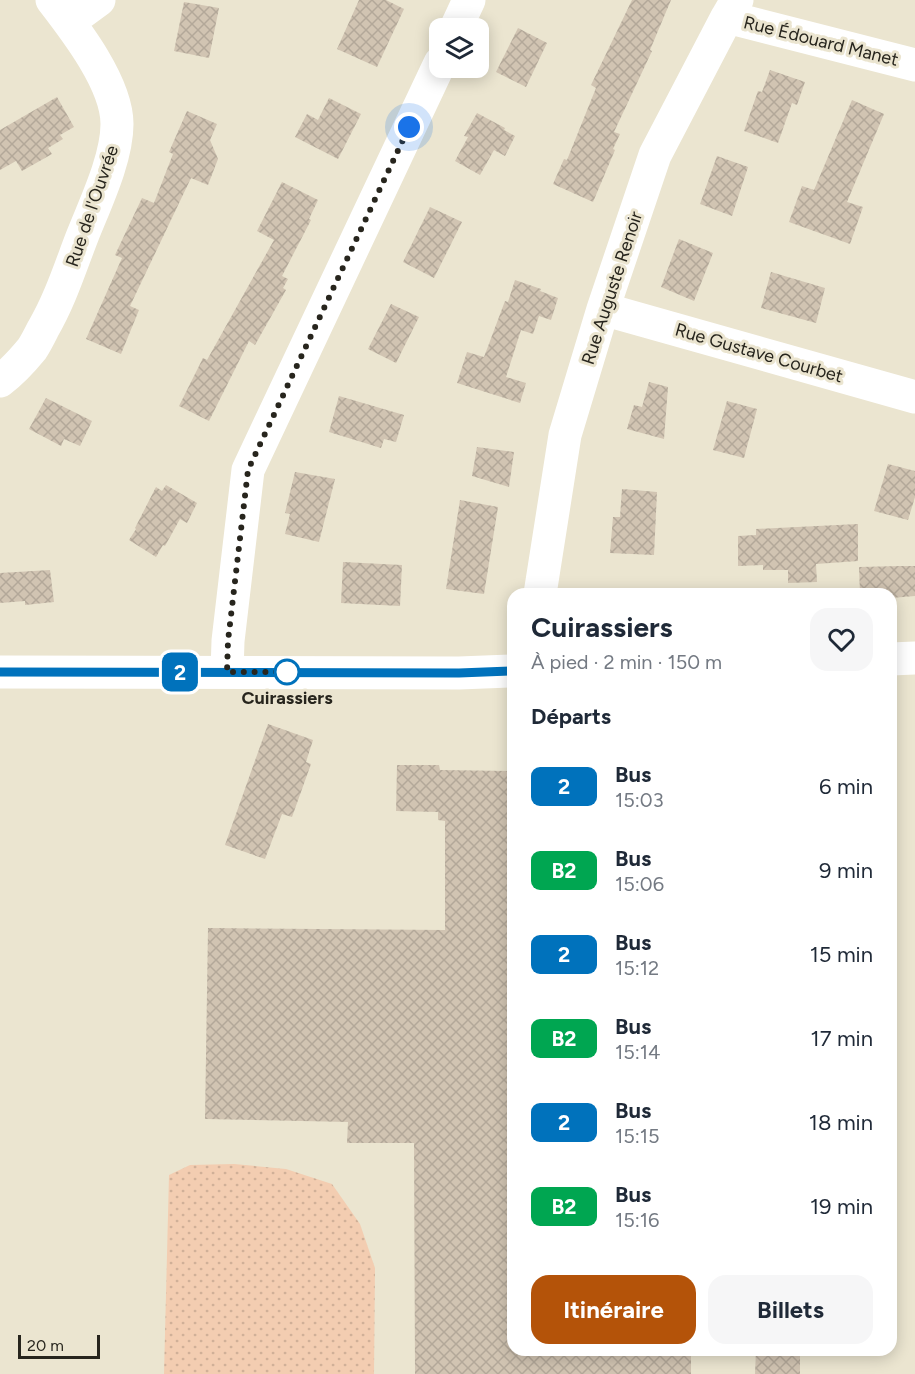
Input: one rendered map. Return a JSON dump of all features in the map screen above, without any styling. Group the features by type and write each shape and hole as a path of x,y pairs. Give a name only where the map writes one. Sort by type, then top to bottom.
{"street":[{"path":"61,11 99,0"},
{"path":"461,18 469,0"},
{"name":"Rue Édouard Manet","path":"732,9 915,65"},
{"name":"Rue Auguste Renoir","path":"541,588 565,435 603,309 655,155 732,9"},
{"name":"Rue de l'Ouvrée","path":"0,381 33,348 48,321 69,272 114,150 117,123 112,98 91,54 61,11"},
{"path":"227,672 228,641 248,470 433,78"},
{"name":"Rue Gustave Courbet","path":"603,309 915,397"},
{"path":"897,659 915,658"},
{"path":"0,672 507,671"}],"shaded area":[{"path":"234,1164 286,1169 332,1184 360,1224 375,1268 374,1374 164,1374 169,1175 190,1165"}],"building":[{"path":"359,0 386,0 404,9 377,67 337,49"},
{"path":"632,0 671,0 650,50 652,51 614,132 620,134 593,202 553,184 564,159 567,160 596,88 591,85"},
{"path":"184,2 219,8 209,58 174,51"},
{"path":"518,28 547,43 526,87 496,72"},
{"path":"770,70 805,82 797,105 792,103 778,143 744,131 758,91 762,92"},
{"path":"57,97 74,127 60,135 63,139 48,148 52,154 22,171 16,161 0,170 0,130"},
{"path":"329,98 361,114 338,159 295,137 307,114 318,120"},
{"path":"852,100 884,114 847,202 863,207 850,244 789,222 802,186 814,190"},
{"path":"187,111 217,124 210,140 218,159 208,185 191,178 130,306 139,310 121,354 86,339 122,258 115,255 142,198 154,203 173,154 169,152"},
{"path":"477,113 515,136 505,156 494,150 480,175 455,161 468,137 464,136"},
{"path":"717,156 748,167 732,216 700,204"},
{"path":"282,182 318,200 309,219 311,220 282,276 288,279 283,288 286,290 255,345 249,341 209,421 179,406 203,358 207,360 274,240 257,231"},
{"path":"430,207 462,222 434,278 403,262"},
{"path":"679,239 713,253 694,301 661,287"},
{"path":"771,272 825,288 816,323 761,308"},
{"path":"515,280 558,298 551,320 539,316 533,334 521,330 506,377 526,383 520,403 457,383 467,352 484,357"},
{"path":"391,304 419,317 396,363 368,349"},
{"path":"649,382 668,387 664,439 627,429 634,405 642,407"},
{"path":"339,396 404,415 396,442 384,439 381,448 329,432"},
{"path":"46,398 92,421 80,446 64,439 61,446 29,429"},
{"path":"727,401 757,409 744,458 713,450"},
{"path":"477,447 514,452 509,487 472,476"},
{"path":"888,464 915,471 915,497 908,520 874,511"},
{"path":"295,472 335,479 319,542 285,534 290,514 285,513"},
{"path":"166,485 197,503 187,523 180,519 156,557 129,540 156,487 162,491"},
{"path":"622,489 657,492 654,555 610,553 613,517 620,517"},
{"path":"460,500 498,507 484,594 446,589"},
{"path":"858,524 858,561 816,564 817,582 788,583 788,570 763,570 763,565 738,566 738,536 756,535 756,529"},
{"path":"343,562 402,565 400,606 341,603"},
{"path":"915,566 915,596 897,598 897,588 860,588 859,567"},
{"path":"50,570 54,602 25,605 25,601 0,603 0,573"},
{"path":"268,724 313,740 306,762 311,764 292,817 282,814 265,859 225,845"},
{"path":"397,765 439,765 440,770 507,771 507,1356 691,1356 691,1374 415,1374 414,1143 347,1143 348,1122 205,1119 208,928 445,930 445,821 438,820 438,812 396,811"},
{"path":"756,1356 800,1356 800,1374 755,1374"}],"bus line":[{"name":"2","path":"0,672 507,671"}],"place":[{"name":"Cuirassiers","path":"287,672"}],"route":[{"path":"287,672 227,672 228,641 248,470 409,127"}]}
